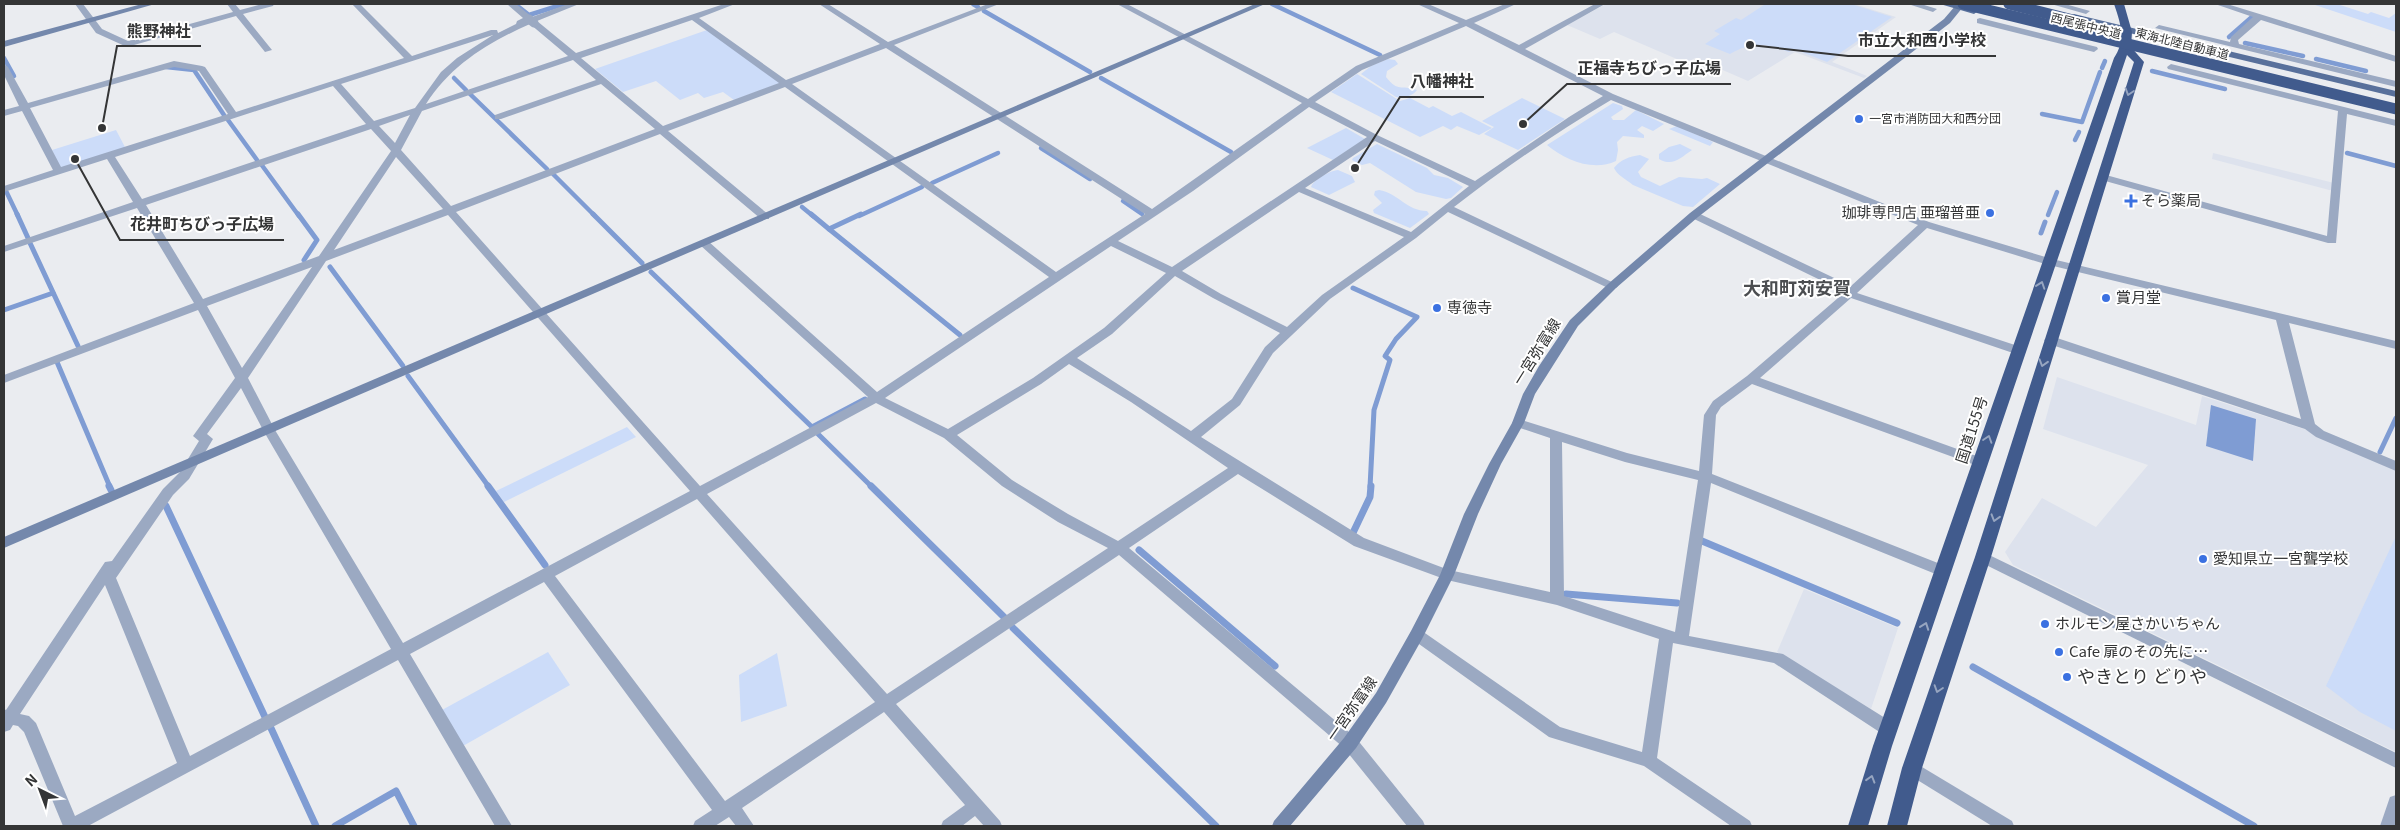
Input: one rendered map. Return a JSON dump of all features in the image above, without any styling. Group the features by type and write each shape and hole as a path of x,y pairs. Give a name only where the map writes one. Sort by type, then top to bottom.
{"highway":[{"name":"東海北陸自動車道","path":"2002,4 2396,99"},
{"path":"2009,4 2149,39"},
{"name":"国道155号","path":"1858,826 1887,728 1943,571 2119,58 2127,48 2127,30 2119,4"},
{"name":"東海北陸自動車道","path":"1961,5 2396,109"},
{"name":"国道155号","path":"1897,826 1912,768 1983,557 2139,62 2127,48"}],"main road":[{"path":"4,44 151,4"},
{"path":"4,543 1261,4"},
{"name":"西尾張中央道","path":"1944,4 1961,5 2048,34 2127,48 2327,101 2396,114"},
{"name":"西尾張中央道","path":"2018,4 2046,7 2127,30 2396,94"},
{"name":"一宮弥富線","path":"1280,826 1350,743 1381,698 1417,635 1447,576 1471,514 1495,464 1518,423 1529,394 1558,344 1574,323 1612,286 1694,215 1947,21 1961,5"}],"street":[{"path":"80,4 99,31 127,44 270,4"},
{"path":"231,4 268,50"},
{"path":"356,4 410,60"},
{"path":"511,4 765,217"},
{"path":"186,766 109,577 168,492 175,489 207,439 199,436 241,378 396,150 418,109 444,75 493,39 534,19 575,4"},
{"path":"4,248 731,4"},
{"path":"822,4 1152,214"},
{"path":"4,379 995,4"},
{"path":"1121,4 1311,102 1374,137 1476,186"},
{"path":"1421,4 1466,23 1610,96 1925,224 2049,262 2396,345"},
{"path":"6,720 22,721 30,728 72,826 876,398 1152,214 1359,68 1512,4"},
{"path":"1518,49 1601,4"},
{"path":"1912,4 1933,9"},
{"path":"2055,4 2086,11"},
{"path":"2219,4 2396,59"},
{"path":"2235,46 2234,39 2260,16"},
{"path":"693,17 1057,278"},
{"path":"4,188 531,21"},
{"path":"1980,21 2048,34 2094,49"},
{"path":"2159,28 2396,84"},
{"path":"2256,61 2273,55"},
{"path":"4,113 174,64 202,69 234,116"},
{"path":"4,67 58,171"},
{"path":"2171,67 2327,101 2343,110 2396,123"},
{"path":"498,117 602,81"},
{"path":"336,84 542,313 994,826"},
{"path":"1193,436 1236,402 1269,350 1326,297 1412,236 1476,186 1572,119 1610,96"},
{"path":"2102,177 2332,242 2343,110"},
{"path":"948,435 1037,381 1108,330 1173,272 1374,137"},
{"path":"109,155 199,305 269,430 504,826"},
{"path":"1296,188 1412,236"},
{"path":"1446,208 1612,286"},
{"path":"1694,215 1850,292 2018,350"},
{"path":"1649,760 1705,477 1710,415 1717,404 1850,292 1925,224"},
{"path":"1111,242 1173,272 1181,274 1217,296 1288,332"},
{"path":"704,243 876,398 948,435 1007,483 1063,518 1120,548 1350,743 1417,826"},
{"path":"297,306 333,255"},
{"path":"2282,319 2309,426"},
{"path":"2050,340 2309,426 2320,434 2396,466"},
{"path":"1068,358 1193,436 1238,468 1359,542 1447,576 1556,599 1674,638 1778,658 1887,728"},
{"path":"1750,378 1980,462"},
{"path":"1518,423 1556,437 1577,441 1625,457 1705,477 1776,503 1943,571"},
{"path":"1556,437 1556,599"},
{"path":"701,826 1238,468"},
{"path":"6,720 159,491 171,486 182,477"},
{"path":"1983,557 2396,761"},
{"path":"546,574 727,809 746,826"},
{"path":"1417,635 1555,732 1649,760 1744,826"},
{"path":"1912,768 2006,826"},
{"path":"2388,826 2396,802"},
{"path":"949,826 976,806"}],"shaded area":[{"path":"1606,4 1854,4 1896,17 1832,62 1867,76 1864,78 1795,52 1748,81 1695,58 1686,63 1614,32 1600,39 1567,25"},
{"path":"1762,4 1851,4 1892,17 1827,62 1794,49 1789,52 1759,45 1745,47 1730,54 1705,44 1720,34 1714,31 1736,18 1741,20 1764,5"},
{"path":"2312,4 2337,4 2368,14 2371,12 2389,18 2396,13 2396,32"},
{"path":"707,30 780,83 734,100 723,92 704,98 698,93 680,100 656,81 623,92 595,69"},
{"path":"1388,59 1395,60 1398,64 1387,71 1386,77 1397,87 1417,90 1413,94 1405,97 1396,97 1361,74 1371,66"},
{"path":"1357,74 1400,101 1410,98 1429,108 1433,106 1452,116 1461,112 1492,128 1479,135 1457,126 1451,130 1443,126 1420,137 1331,92"},
{"path":"1522,98 1565,119 1518,150 1484,134 1494,127 1482,121"},
{"path":"1613,103 1622,106 1623,109 1611,117 1613,120 1624,120 1636,110 1664,124 1653,131 1642,126 1637,130 1644,135 1644,138 1623,136 1617,142 1616,161 1607,164 1589,165 1580,163 1571,160 1547,145"},
{"path":"1677,126 1713,142 1710,146 1669,129"},
{"path":"1346,128 1365,139 1333,160 1307,148"},
{"path":"116,130 126,149 61,169 52,150"},
{"path":"1377,144 1427,168 1434,175 1448,178 1463,187 1451,198 1446,199 1416,192 1370,163 1362,165 1352,160"},
{"path":"1680,144 1692,150 1672,162 1659,159 1659,154 1669,147"},
{"path":"2213,153 2334,183 2333,191 2212,159"},
{"path":"1640,155 1649,159 1638,172 1641,177 1660,186 1679,177 1707,178 1720,184 1693,207 1683,206 1633,185 1615,171 1614,168 1619,162"},
{"path":"1338,170 1352,176 1355,182 1329,195 1311,187 1322,176"},
{"path":"1379,190 1414,208 1427,211 1429,214 1410,228 1374,213 1373,210 1382,203 1374,195 1375,191"},
{"name":"愛知県立一宮聾学校","path":"2057,377 2196,425 2202,396 2307,430 2396,468 2396,752 2013,565 2005,552 2042,498 2096,527 2148,465 2043,429"},
{"path":"627,427 636,437 504,502 496,491"},
{"path":"2396,536 2396,731 2360,712 2326,686"},
{"path":"1804,589 1898,628 1871,709 1777,652"},
{"path":"548,652 570,685 463,746 442,710"},
{"path":"777,653 787,706 741,722 739,675"}],"water":[{"path":"2211,405 2256,419 2253,461 2206,446"}],"waterway":[{"path":"515,4 529,15 564,4"},
{"path":"973,4 978,7"},
{"path":"1272,4 1380,55"},
{"path":"984,11 1090,72"},
{"path":"2229,37 2253,16"},
{"path":"2245,43 2303,56"},
{"path":"4,58 14,76"},
{"path":"2316,59 2366,71"},
{"path":"2102,68 2105,61"},
{"path":"166,67 194,70 224,115"},
{"path":"2152,71 2225,89"},
{"path":"2042,114 2082,122 2100,72"},
{"path":"454,78 466,90"},
{"path":"1101,78 1231,152"},
{"path":"470,94 547,169"},
{"path":"228,120 257,160"},
{"path":"2075,140 2079,132"},
{"path":"1041,148 1090,179"},
{"path":"932,183 998,153"},
{"path":"2347,153 2396,166"},
{"path":"261,164 299,216"},
{"path":"553,174 642,263"},
{"path":"859,216 922,187"},
{"path":"4,191 6,191 18,216"},
{"path":"2048,215 2057,192"},
{"path":"1123,201 1142,214"},
{"path":"802,207 813,216"},
{"path":"17,214 28,238"},
{"path":"298,214 317,240 304,260"},
{"path":"811,214 829,229"},
{"path":"829,229 861,214"},
{"path":"2041,233 2045,222"},
{"path":"829,229 960,335"},
{"path":"30,243 78,346"},
{"path":"330,267 403,366"},
{"path":"651,272 812,427 865,399"},
{"path":"1353,288 1417,317 1396,339 1385,356 1390,360 1374,410 1370,487"},
{"path":"4,310 53,293"},
{"path":"57,362 110,487"},
{"path":"408,376 489,487"},
{"path":"2380,452 2396,418"},
{"path":"818,434 872,487"},
{"path":"109,486 111,490"},
{"path":"488,486 545,565"},
{"path":"871,486 1004,617"},
{"path":"1351,537 1370,497 1371,486"},
{"path":"166,506 265,717"},
{"path":"1702,541 1897,623"},
{"path":"1139,550 1275,666"},
{"path":"1566,594 1677,603"},
{"path":"1013,628 1216,826"},
{"path":"1973,667 2254,826"},
{"path":"270,726 316,826"},
{"path":"335,826 396,791 414,826"}],"place":[{"name":"市立大和西小学校","path":"1750,45"},
{"name":"一宮市消防団大和西分団","path":"1859,119"},
{"name":"正福寺ちびっ子広場","path":"1523,124"},
{"name":"熊野神社","path":"102,128"},
{"name":"花井町ちびっ子広場","path":"75,159"},
{"name":"八幡神社","path":"1355,168"},
{"name":"そら薬局","path":"2131,201"},
{"name":"珈琲専門店 亜瑠普亜","path":"1990,213"},
{"name":"賞月堂","path":"2106,298"},
{"name":"専徳寺","path":"1437,308"},
{"name":"愛知県立一宮聾学校","path":"2203,559"},
{"name":"ホルモン屋さかいちゃん","path":"2045,624"},
{"name":"Cafe 扉のその先に…","path":"2059,652"},
{"name":"やきとり どりや","path":"2067,677"}],"district":[{"name":"大和町苅安賀","path":"1797,289"}]}
